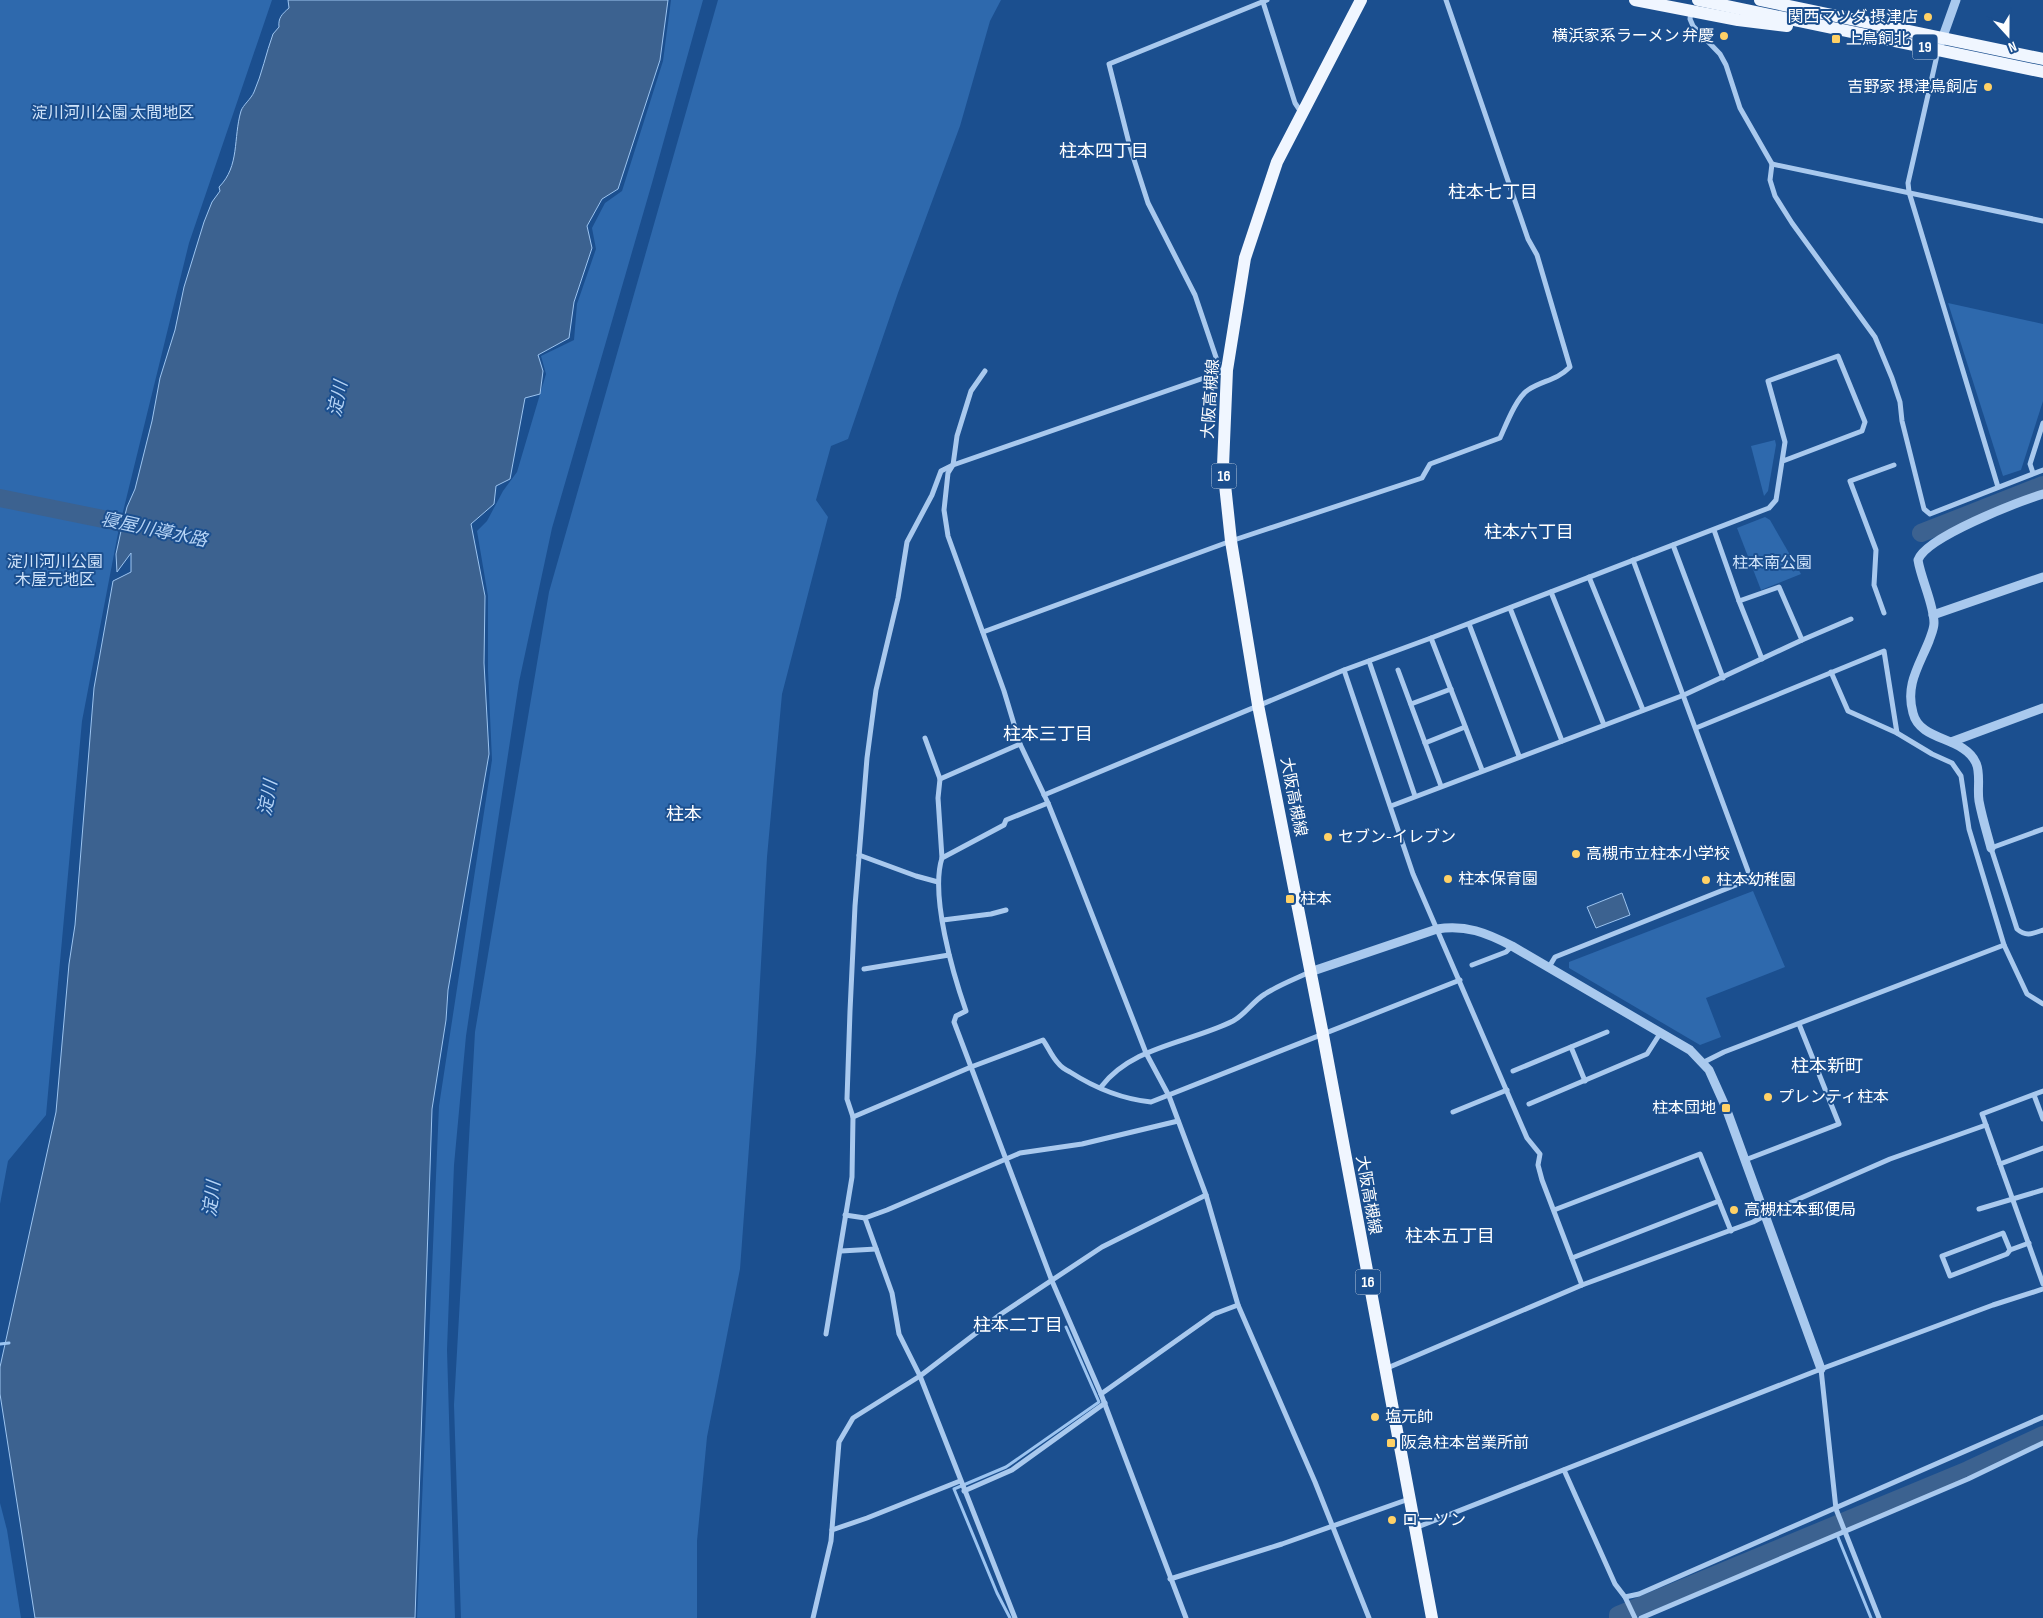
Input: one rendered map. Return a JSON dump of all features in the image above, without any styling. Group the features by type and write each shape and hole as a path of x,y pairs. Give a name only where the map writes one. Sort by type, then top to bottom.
{"main road":[{"name":"大阪高槻線","path":"1361,0 1277,162 1245,258 1224,371 1223,466 1231,541 1258,705 1323,1035 1432,1618"},
{"path":"1635,0 1695,6"},
{"name":"19","path":"1760,0 1785,3 2043,58"},
{"name":"19","path":"1695,6 1793,27 1806,22 2043,72"}],"street":[{"path":"983,632 1231,541 1422,478 1430,464 1500,438 1521,396 1528,390 1561,376 1570,367 1537,255 1528,240 1446,0"},
{"path":"1956,0 1938,50 1908,183 1909,192 1998,487"},
{"path":"826,1334 852,1177 853,1117 847,1099 853,934 866,758 876,690 898,598 908,542 932,495 941,471 953,465 1224,371 1195,295 1148,203 1130,148 1109,64 1265,1 1295,103 1302,114"},
{"path":"1695,6 1690,19 1693,26 1720,54 1726,65 1740,108 1772,164 1770,180 1779,203 1875,337 1900,402 1902,421 1924,509 1930,514 2043,470"},
{"path":"1772,164 2043,221"},
{"path":"1044,796 1344,670 1469,624 1769,508 1776,500 1785,442 1768,381 1838,356 1865,422 1862,431 1783,461"},
{"path":"985,371 971,391 957,436 953,465 948,473 944,510 948,536 1004,691 1020,744 1048,803 1146,1053 1169,1096 1206,1195 1238,1305 1315,1482 1369,1618"},
{"path":"2033,474 2030,464 2043,422"},
{"path":"1884,613 1874,584 1876,550 1850,481 1894,465"},
{"path":"2043,494 2008,506 1948,535 1920,554 1918,560 1919,568 1933,615 1934,628 1912,678 1910,697 1916,721 1924,730 1951,742 1970,755 1977,764 1979,799 1991,848 2017,929 2029,935 2043,930"},
{"path":"1714,530 1762,659"},
{"path":"1673,545 1723,678"},
{"path":"1549,967 1555,956 1751,879 1684,695 1632,560"},
{"path":"1589,577 1643,710"},
{"path":"1933,615 2043,577"},
{"path":"1739,601 1780,587 1802,640"},
{"path":"1551,592 1604,725"},
{"path":"1510,608 1562,741"},
{"path":"1390,806 1684,695 1851,619"},
{"path":"1469,624 1520,756"},
{"path":"1432,638 1482,770"},
{"path":"1696,728 1884,652 1897,733"},
{"path":"1369,661 1415,796"},
{"path":"1344,670 1413,874 1527,1138 1540,1154 1538,1165 1540,1172 1582,1285"},
{"path":"1398,670 1441,786"},
{"path":"1831,672 1848,711 1897,733 1932,754 1952,763 1961,776 1969,829 2004,945 2027,994 2043,1004"},
{"path":"1411,704 1451,689"},
{"path":"1951,742 2043,708"},
{"path":"1425,743 1465,726"},
{"path":"925,738 940,779 938,798 942,858 938,871 938,882 943,920 952,971 966,1011 956,1016 954,1022 1052,1281 1105,1404 1186,1618"},
{"path":"940,779 1020,744"},
{"path":"942,858 1004,825 1006,820 1048,803"},
{"path":"1991,848 2043,829"},
{"path":"859,855 938,882"},
{"path":"943,920 991,914 1006,910"},
{"path":"1101,1087 1108,1078 1146,1053 1234,1021 1263,994 1310,972 1437,928 1450,927 1469,928 1487,933 1549,967 1690,1050 1704,1062 1715,1081 1821,1369 1836,1509 1879,1618"},
{"path":"1704,1062 1724,1052 2004,945"},
{"path":"1472,965 1506,952 1512,946"},
{"path":"864,969 949,955"},
{"path":"853,1117 971,1067 1043,1040 1058,1065 1084,1081 1101,1087 1110,1093 1134,1100 1151,1102 1460,980"},
{"path":"1745,1160 1839,1124 1799,1024"},
{"path":"1513,1071 1607,1032"},
{"path":"1529,1104 1647,1054 1661,1032"},
{"path":"1571,1047 1585,1081"},
{"path":"1453,1112 1507,1090"},
{"path":"2043,1091 1982,1114 2043,1284"},
{"path":"2034,1095 2043,1119"},
{"path":"845,1215 865,1218 923,1196 1005,1158 1050,1147 1082,1144 1178,1121"},
{"path":"1384,1369 1582,1285 1731,1231 1890,1159 1986,1125"},
{"path":"2000,1164 2043,1148"},
{"path":"1554,1210 1700,1154 1731,1231"},
{"path":"1978,1210 2043,1190"},
{"path":"814,1618 832,1530 839,1442 853,1418 920,1376 1001,1314 1102,1247 1206,1195"},
{"path":"1572,1258 1719,1201"},
{"path":"865,1218 892,1293 899,1334 920,1376 1015,1618"},
{"path":"2010,1250 2002,1233 1942,1256 1950,1276 2007,1254 2010,1250 2029,1243"},
{"path":"841,1251 876,1249"},
{"path":"1414,1528 1821,1369 1993,1304 2043,1289"},
{"path":"1101,1394 1214,1314 1238,1305"},
{"path":"964,1491 1012,1470 1105,1404"},
{"path":"1626,1596 1638,1594 2043,1417"},
{"path":"1641,1618 1968,1479 2043,1442"},
{"path":"1564,1470 1615,1584 1626,1596 1635,1618"},
{"path":"832,1530 960,1481"},
{"path":"1170,1579 1409,1499"}],"green space":[{"name":"淀川河川公園 太間地区","path":"0,0 272,0 189,243 119,528 82,721 46,1115 8,1161 0,1204"},
{"path":"671,0 703,0 552,528 519,682 466,1036 454,1165 447,1350 455,1618 417,1618 439,1106 492,760 488,671 488,596 477,531 487,521 503,491 517,472 546,374 541,356 574,340 577,304 596,249 592,228 605,203 622,191 663,61"},
{"path":"718,0 1001,0 990,21 960,126 898,293 848,439 831,446 816,500 828,517 782,694 767,857 756,1052 740,1269 707,1437 697,1541 697,1618 461,1618 454,1405 475,1032 549,592"},
{"path":"1948,303 2043,324 2043,401 2021,470 2003,476"},
{"path":"1775,440 1776,445 1768,491 1764,496 1751,446"},
{"name":"柱本南公園","path":"1765,517 1770,520 1801,574 1761,590 1737,528"},
{"path":"1753,891 1785,967 1706,998 1721,1037 1700,1045 1569,968 1569,962"},
{"path":"0,1503 7,1530 21,1618 0,1618"}],"water":[{"name":"淀川","path":"288,0 668,0 660,60 618,189 602,199 587,226 592,248 574,302 569,338 538,355 543,371 540,394 525,398 510,479 496,486 494,504 471,524 485,596 484,663 489,754 448,990 446,1020 432,1109 415,1618 35,1618 0,1394 0,1367 56,1112 69,964 75,925 94,688 113,581 131,572 131,553 117,572 116,554 127,507 135,489 152,421 160,378 175,330 184,287 204,222 233,161 241,111 254,92 273,34 279,27 281,16 289,8"},
{"path":"1622,893 1630,915 1596,928 1587,907"}],"waterway":[{"path":"1921,533 2043,485"},
{"name":"寝屋川導水路","path":"0,498 147,528"},
{"path":"1010,1618 997,1593 954,1489 1006,1467 1099,1402 1066,1327"},
{"path":"0,1344 9,1343"},
{"path":"1618,1618 1618,1615 1968,1470 2043,1435"},
{"path":"1833,1525 1871,1618"}],"place":[{"name":"関西マツダ 摂津店","path":"1928,17"},
{"name":"横浜家系ラーメン 弁慶","path":"1724,36"},
{"name":"上鳥飼北","path":"1836,39"},
{"name":"吉野家 摂津鳥飼店","path":"1988,87"},
{"name":"セブン-イレブン","path":"1328,837"},
{"name":"高槻市立柱本小学校","path":"1576,854"},
{"name":"柱本保育園","path":"1448,879"},
{"name":"柱本幼稚園","path":"1706,880"},
{"name":"柱本","path":"1290,899"},
{"name":"プレンティ柱本","path":"1768,1097"},
{"name":"柱本団地","path":"1726,1108"},
{"name":"高槻柱本郵便局","path":"1734,1210"},
{"name":"塩元帥","path":"1375,1417"},
{"name":"阪急柱本営業所前","path":"1391,1443"},
{"name":"ローソン","path":"1392,1520"}],"district":[{"name":"柱本四丁目","path":"1104,151"},
{"name":"柱本七丁目","path":"1493,192"},
{"name":"柱本六丁目","path":"1529,532"},
{"name":"柱本三丁目","path":"1048,734"},
{"name":"柱本","path":"684,814"},
{"name":"柱本新町","path":"1827,1066"},
{"name":"柱本五丁目","path":"1450,1236"},
{"name":"柱本二丁目","path":"1018,1325"}],"park label":[{"name":"淀川河川公園 木屋元地区","path":"55,571"}]}
